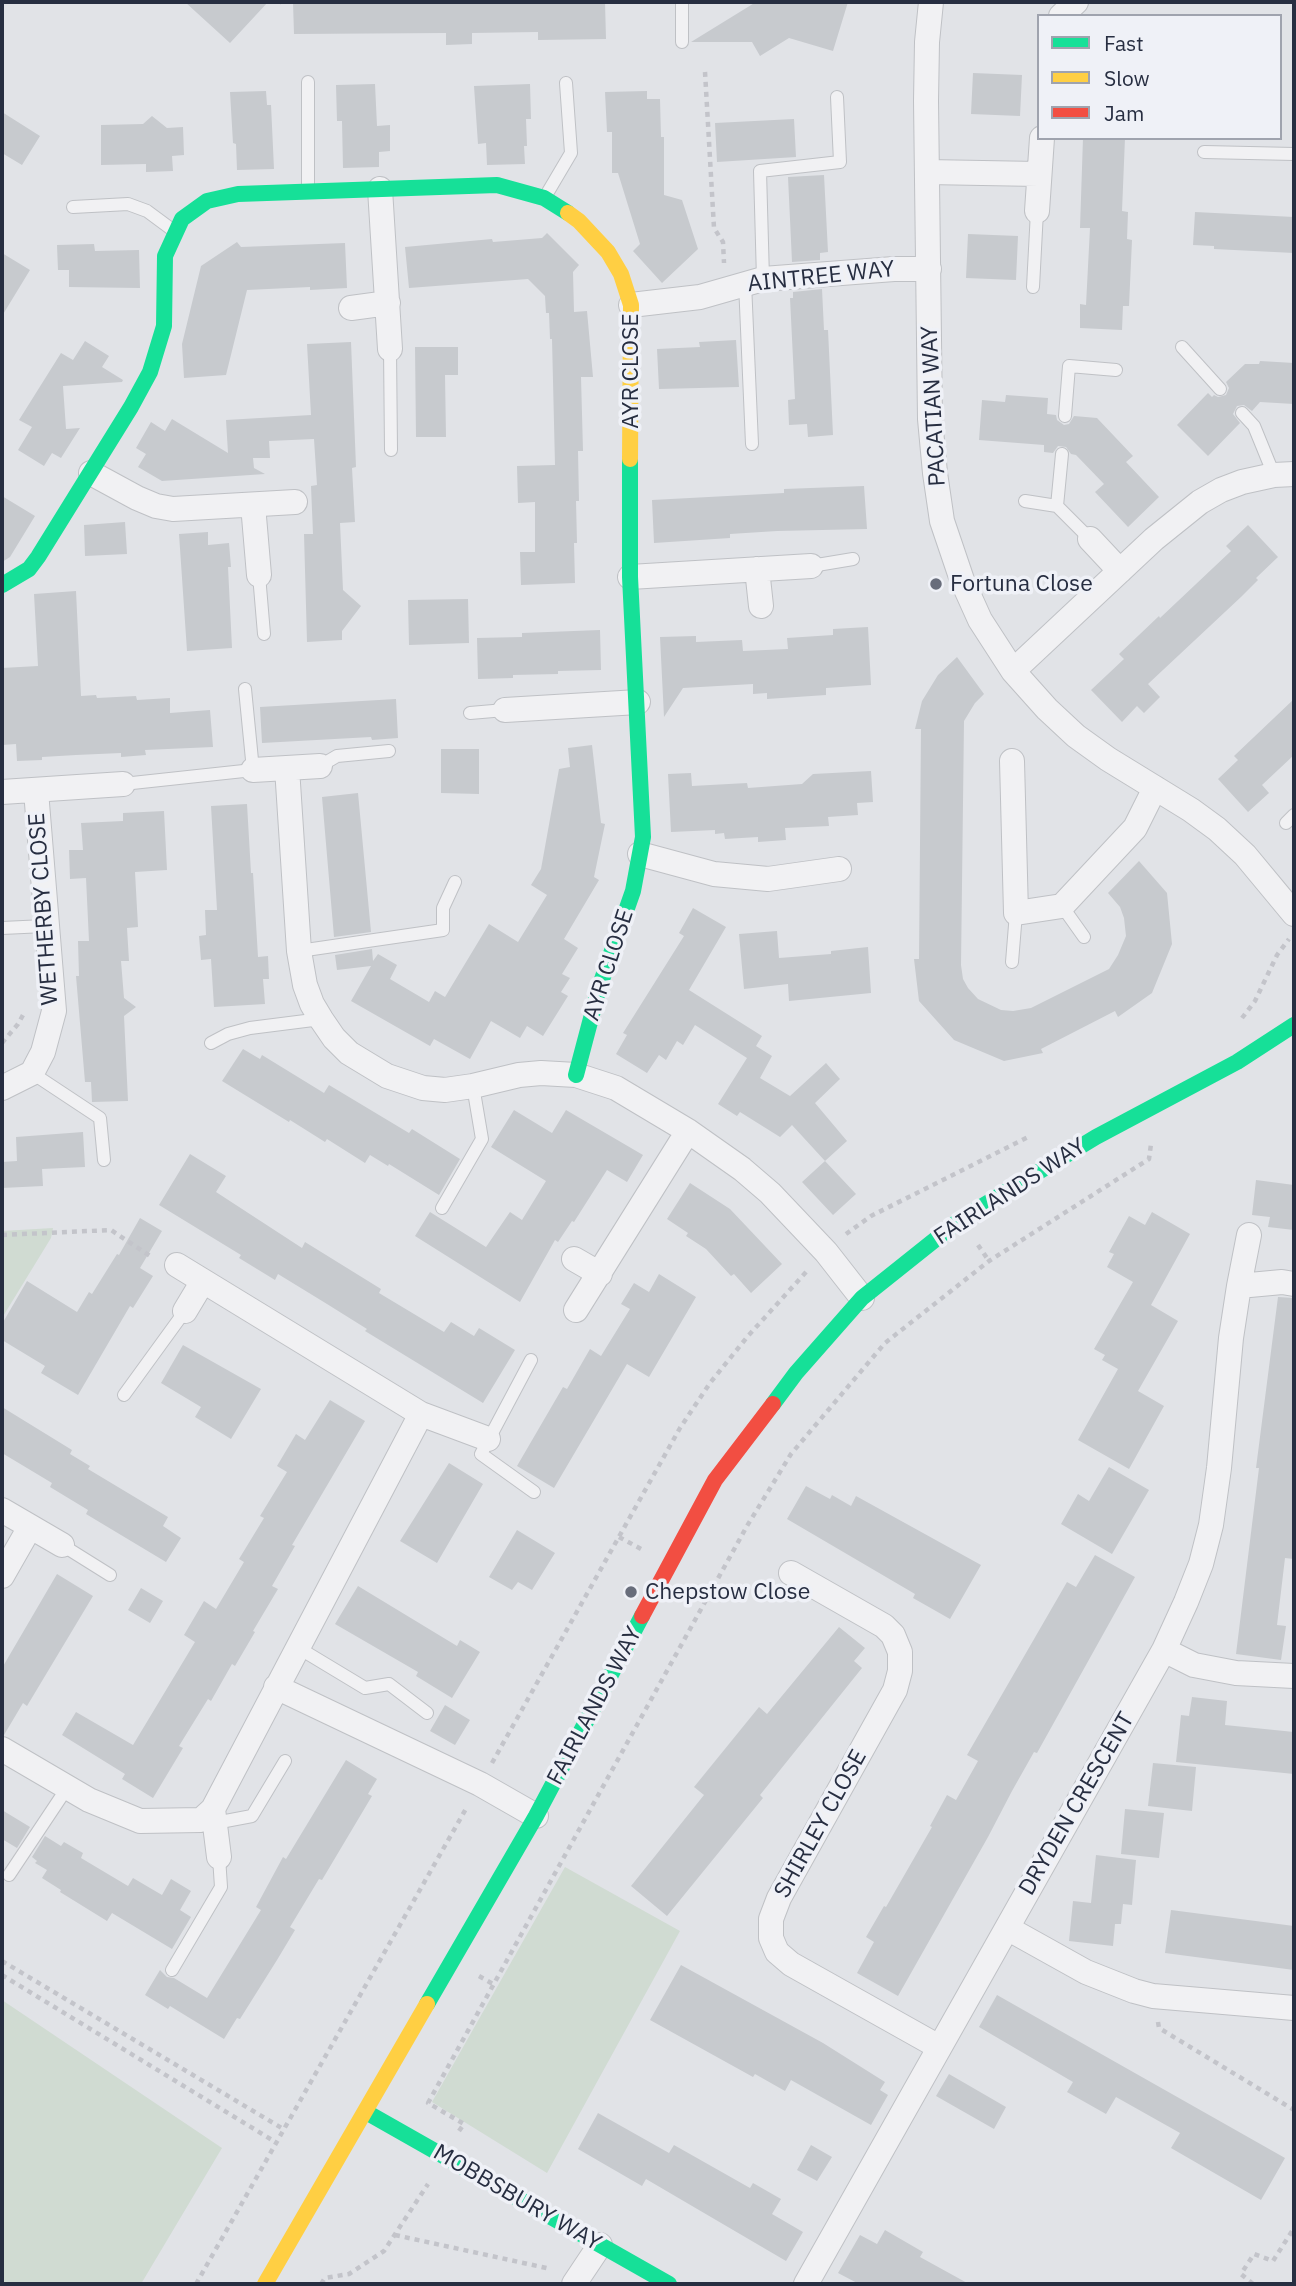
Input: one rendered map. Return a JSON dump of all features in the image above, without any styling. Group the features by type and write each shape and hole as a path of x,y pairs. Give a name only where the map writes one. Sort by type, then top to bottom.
{"street":[{"name":"PACATIAN WAY","path":"931,2 927,42 930,419 942,521 962,580 980,620 1013,671 1047,709 1076,736 1108,759 1217,829 1245,855 1294,914"},
{"path":"1063,14 1076,2"},
{"path":"1037,211 1042,140"},
{"path":"927,172 1038,174"},
{"name":"AYR CLOSE","path":"2,585 29,569 91,473 150,372 164,326 165,256 182,219 207,201 220,196 308,191 497,185 544,198 579,221 608,252 621,274 632,305 630,577 643,837 633,891 599,988 576,1075"},
{"path":"380,189 390,349"},
{"name":"AINTREE WAY","path":"632,305 716,294 746,283 894,269 929,269"},
{"path":"351,308 388,303"},
{"path":"91,473 137,498 164,508 187,510 295,502"},
{"path":"1013,671 1163,531 1200,502 1221,490 1284,474"},
{"path":"253,505 259,575"},
{"path":"1090,539 1120,570"},
{"path":"630,577 811,566"},
{"path":"758,569 761,606"},
{"path":"505,710 638,702"},
{"path":"1012,761 1016,913 1062,906 1135,828 1155,788"},
{"path":"253,770 320,766"},
{"path":"287,768 299,951 305,985 321,1019 334,1038 349,1052 387,1076 423,1088 445,1090 530,1074 576,1075 616,1088 688,1130 742,1169 770,1193 826,1252 862,1298"},
{"name":"WETHERBY CLOSE","path":"2,792 123,784"},
{"name":"WETHERBY CLOSE","path":"32,1073 43,1052 54,1011 36,791"},
{"path":"640,854 714,874 755,878 768,879 839,870"},
{"name":"FAIRLANDS WAY","path":"265,2284 536,1816 715,1480 796,1373 862,1298 961,1219 1096,1137 1237,1062 1294,1025"},
{"path":"2,1088 32,1073"},
{"path":"576,1310 688,1130"},
{"name":"DRYDEN CRESCENT","path":"806,2284 1164,1650 1196,1576 1211,1525 1231,1338 1250,1235"},
{"path":"574,1259 600,1274"},
{"path":"177,1265 421,1414 488,1439"},
{"path":"185,1311 203,1281"},
{"path":"1240,1286 1282,1282 1294,1284"},
{"path":"219,1857 214,1816 296,1647 421,1414"},
{"path":"2,1510 62,1545"},
{"path":"2,1576 30,1527"},
{"name":"SHIRLEY CLOSE","path":"791,1573 884,1626 893,1635 900,1652 900,1671 895,1690 779,1898 771,1919 771,1938 777,1952 791,1964 939,2047"},
{"path":"1164,1650 1194,1665 1212,1669 1294,1676"},
{"path":"276,1687 480,1784 536,1816"},
{"path":"2,1749 89,1800 140,1821 201,1820 214,1816"},
{"path":"1007,1928 1095,1976 1134,1991 1153,1996 1294,2008"},
{"name":"MOBBSBURY WAY","path":"366,2112 668,2284"},
{"path":"577,2280 600,2245"}],"lane":[{"path":"681,2 682,42"},
{"path":"308,82 308,191"},
{"path":"544,198 571,153 566,83"},
{"path":"752,444 746,283 760,172 840,162 837,97"},
{"path":"1204,152 1294,154"},
{"path":"73,207 128,204 147,211 175,232"},
{"path":"1033,287 1037,211"},
{"path":"1182,347 1220,388"},
{"path":"390,349 391,450"},
{"path":"1065,416 1069,366 1116,370"},
{"path":"1242,413 1254,426 1284,474"},
{"path":"1057,506 1062,454"},
{"path":"1025,501 1057,506 1090,539"},
{"path":"811,566 853,559"},
{"path":"259,575 264,634"},
{"path":"123,784 253,770 245,689"},
{"path":"470,713 505,710"},
{"path":"320,766 337,756 388,751"},
{"path":"299,951 443,930 443,908 454,882"},
{"path":"1062,906 1084,937"},
{"path":"1012,962 1016,913"},
{"path":"2,928 46,926"},
{"path":"211,1043 228,1034 250,1028 321,1019"},
{"path":"32,1073 100,1118 104,1160"},
{"path":"442,1209 482,1139 473,1086"},
{"path":"124,1395 185,1311"},
{"path":"531,1360 481,1454 534,1492"},
{"path":"62,1545 110,1575"},
{"path":"296,1647 365,1688 389,1684 426,1713"},
{"path":"214,1816 252,1816 285,1761"},
{"path":"9,1875 67,1787"},
{"path":"172,1970 221,1888 219,1857"}],"path":[{"path":"705,72 714,228 723,242 724,266 746,283"},
{"path":"2,1235 111,1230 161,1263 177,1265"},
{"path":"2,1961 285,2130 196,2284"},
{"path":"2,1975 276,2143"},
{"path":"1153,1996 1159,2028 1294,2110"},
{"path":"321,2284 325,2278 349,2274 384,2251 444,2157"},
{"path":"1253,2284 1241,2274 1254,2254 1273,2262 1294,2228"},
{"path":"395,2235 577,2280"}],"shaded area":[{"path":"53,1228 51,1238 2,1318 2,1231"},
{"path":"565,1867 680,1931 547,2173 432,2102"},
{"path":"2,2000 222,2148 141,2284 2,2284"}],"building":[{"path":"185,2 268,2 230,43"},
{"path":"293,2 605,2 606,39 538,40 538,32 472,33 472,44 446,45 446,33 294,34"},
{"path":"756,2 848,2 833,51 789,38 760,56 752,42 691,42"},
{"path":"973,73 1022,75 1020,116 971,114"},
{"path":"375,84 377,126 390,125 390,151 379,152 379,167 343,168 342,121 337,121 336,85"},
{"path":"530,84 531,119 526,119 525,164 487,165 486,143 478,144 474,86"},
{"path":"266,91 267,105 271,105 274,169 237,170 230,92"},
{"path":"647,91 647,99 660,99 661,137 664,137 664,195 682,200 698,249 662,283 633,251 640,244 618,173 612,173 612,132 607,132 605,92"},
{"path":"2,112 40,136 22,165 2,153"},
{"path":"152,116 167,128 183,127 184,155 172,156 173,171 146,172 146,164 101,165 101,125 143,124"},
{"path":"794,119 796,157 717,162 715,123"},
{"path":"1083,140 1125,140 1122,211 1128,212 1127,239 1132,240 1129,306 1123,306 1122,330 1080,328 1080,304 1086,305 1090,228 1080,228"},
{"path":"824,175 828,252 820,253 820,260 792,262 788,177"},
{"path":"1195,212 1294,217 1294,253 1214,249 1214,246 1193,245"},
{"path":"547,233 579,265 573,272 574,312 587,311 593,377 581,377 583,451 578,451 579,501 576,501 575,583 521,585 520,552 535,552 535,502 518,503 517,466 555,465 552,339 545,296 528,279 409,288 405,247 492,239 493,242 542,238"},
{"path":"968,234 1018,236 1016,280 966,278"},
{"path":"237,242 241,247 345,243 347,288 247,290 226,375 184,378 182,344 201,266"},
{"path":"94,244 95,251 139,250 140,288 69,287 69,270 58,270 57,245"},
{"path":"2,253 30,270 2,316"},
{"path":"822,289 824,330 828,330 833,435 808,437 807,424 789,425 788,400 795,399 790,298 793,298 793,292"},
{"path":"736,340 739,387 659,389 657,349 700,347 699,342"},
{"path":"85,341 109,356 102,367 123,380 63,386 66,429 80,428 61,458 52,453 44,466 18,450 32,427 19,420 61,353 73,360"},
{"path":"351,342 356,467 352,468 355,522 340,523 343,590 361,606 342,631 342,640 307,642 304,534 313,534 311,486 317,485 314,439 269,441 270,458 253,458 254,468 265,474 162,481 138,467 146,454 136,448 151,422 165,431 172,419 228,453 226,420 311,415 307,344"},
{"path":"415,347 458,347 458,375 445,375 446,437 416,437"},
{"path":"1260,361 1294,363 1294,404 1260,402 1252,411 1244,405 1237,406 1233,414 1240,423 1208,456 1177,425 1208,393 1212,397 1226,395 1229,388 1226,382 1245,364 1259,364"},
{"path":"1006,395 1048,398 1047,414 1056,415 1057,420 1064,425 1069,424 1074,416 1097,418 1133,456 1126,462 1159,497 1128,527 1095,492 1104,484 1066,447 1058,446 1053,453 1044,452 1044,445 979,440 982,400 1005,402"},
{"path":"864,486 867,529 730,534 730,538 654,543 652,500 784,493 784,489"},
{"path":"2,496 35,516 10,557 2,562"},
{"path":"125,522 127,554 85,556 84,525"},
{"path":"1248,525 1278,557 1241,597 1148,684 1160,697 1144,713 1137,706 1122,722 1091,690 1124,659 1119,654 1231,551 1226,546"},
{"path":"208,532 208,545 229,543 232,648 187,651 179,534"},
{"path":"76,591 81,696 136,696 137,700 170,698 170,713 210,710 213,747 145,750 146,755 121,757 121,753 17,761 16,744 2,745 2,668 38,666 34,594"},
{"path":"468,599 469,643 409,645 408,600"},
{"path":"868,627 871,685 826,688 826,695 767,699 767,693 753,694 753,684 683,688 664,717 660,637 696,636 696,642 742,640 743,651 788,649 787,638 833,635 833,629"},
{"path":"600,630 601,670 558,671 558,674 478,679 477,638"},
{"path":"957,657 984,694 964,721 961,965 963,979 968,988 978,999 1001,1010 1031,1008 1109,969 1126,936 1120,907 1108,893 1139,861 1167,893 1172,944 1152,993 1118,1017 1115,1011 1041,1049 1043,1053 1004,1061 954,1040 919,1001 914,959 919,959 921,729 915,729 922,701 938,675"},
{"path":"396,699 398,738 262,743 260,707"},
{"path":"1294,699 1294,755 1262,785 1269,793 1248,812 1218,779 1238,760 1234,756"},
{"path":"592,745 601,823 605,824 594,877 599,880 564,939 578,948 562,974 570,978 561,992 568,996 543,1036 527,1026 520,1038 491,1021 470,1059 434,1039 430,1046 351,1001 371,966 337,970 335,955 372,949 373,961 378,954 397,965 390,979 429,1002 435,991 445,997 489,924 518,942 547,895 531,885 541,869 559,769 570,767 568,748"},
{"path":"441,749 479,749 479,794 441,793"},
{"path":"871,771 873,802 857,803 858,815 828,817 829,826 785,828 786,840 758,842 758,837 725,839 724,833 715,834 715,830 671,832 668,774 691,773 692,786 747,783 748,788 802,784 813,774"},
{"path":"358,793 371,932 334,937 322,797"},
{"path":"247,804 258,957 268,956 269,979 263,979 265,1004 214,1007 211,959 201,960 199,936 206,935 205,910 217,910 211,806"},
{"path":"164,811 167,870 135,872 138,927 127,928 129,961 121,961 124,998 136,1007 124,1016 128,1101 92,1102 91,1082 85,1082 76,976 79,976 78,941 89,941 86,878 70,879 69,850 83,850 81,823 123,821 123,813"},
{"path":"693,908 726,927 689,990 762,1036 756,1046 772,1056 760,1078 790,1096 826,1063 840,1079 815,1103 847,1141 825,1161 792,1125 780,1137 740,1112 737,1116 718,1104 747,1058 695,1025 683,1045 677,1041 666,1060 659,1055 647,1073 616,1054 627,1035 623,1033 684,936 679,933"},
{"path":"777,931 779,958 831,954 831,951 868,947 871,993 789,1001 788,984 744,989 739,934"},
{"path":"243,1049 260,1059 262,1055 324,1093 329,1085 409,1133 412,1129 460,1159 439,1195 370,1155 365,1163 327,1139 325,1142 222,1081"},
{"path":"514,1110 552,1133 566,1110 643,1155 627,1182 607,1170 574,1222 572,1221 558,1242 555,1240 520,1302 415,1236 430,1212 486,1247 510,1212 522,1220 546,1181 491,1147"},
{"path":"83,1132 85,1167 42,1169 43,1186 2,1188 2,1162 17,1161 16,1137"},
{"path":"190,1154 226,1176 216,1192 302,1248 305,1242 381,1289 379,1293 444,1332 451,1322 474,1336 479,1328 515,1350 483,1403 278,1274 275,1280 239,1258 241,1255 159,1205"},
{"path":"825,1161 856,1194 833,1215 802,1182"},
{"path":"1256,1180 1294,1185 1294,1230 1268,1227 1270,1217 1252,1215"},
{"path":"690,1183 730,1209 782,1264 751,1293 706,1249 686,1236 688,1233 667,1219"},
{"path":"1152,1212 1190,1234 1151,1305 1178,1321 1138,1391 1164,1406 1129,1469 1078,1440 1118,1369 1102,1360 1105,1355 1094,1349 1133,1282 1107,1267 1114,1254 1109,1252 1129,1216 1145,1225"},
{"path":"140,1218 162,1231 140,1268 153,1276 133,1308 130,1306 78,1395 41,1373 45,1366 2,1340 2,1324 27,1281 77,1312 89,1292 92,1294 117,1254 119,1255"},
{"path":"659,1274 696,1297 649,1377 627,1364 554,1488 517,1466 563,1387 567,1389 590,1349 601,1356 630,1309 621,1304 634,1283 649,1292"},
{"path":"1278,1297 1294,1298 1294,1559 1285,1558 1277,1625 1286,1626 1281,1660 1236,1654"},
{"path":"183,1345 261,1389 231,1439 195,1417 201,1407 161,1383"},
{"path":"330,1400 365,1421 292,1545 295,1546 272,1586 278,1589 253,1631 255,1632 235,1666 232,1664 211,1701 208,1699 179,1746 183,1748 153,1798 122,1779 125,1774 62,1735 76,1712 133,1745 195,1642 184,1635 204,1601 216,1609 244,1562 239,1559 264,1518 260,1516 287,1472 277,1466 296,1434 305,1440"},
{"path":"2,1407 72,1450 70,1454 90,1466 88,1469 168,1517 163,1526 181,1538 166,1562 86,1514 88,1510 50,1487 52,1483 2,1453"},
{"path":"449,1463 483,1484 437,1563 400,1541"},
{"path":"1109,1467 1149,1490 1112,1554 1061,1524 1078,1494 1089,1501"},
{"path":"806,1486 830,1499 832,1495 851,1506 856,1496 981,1565 950,1619 913,1598 915,1594 787,1519"},
{"path":"517,1530 555,1553 532,1590 518,1582 512,1590 489,1577"},
{"path":"1095,1555 1135,1577 898,1996 857,1973 874,1942 866,1937 932,1827 930,1826 947,1795 956,1800 978,1761 967,1755 1067,1582 1076,1587"},
{"path":"57,1574 93,1596 27,1706 23,1703 4,1735 2,1668"},
{"path":"358,1586 457,1646 460,1640 480,1652 452,1698 416,1676 418,1672 335,1624"},
{"path":"141,1588 163,1601 150,1623 128,1610"},
{"path":"839,1627 865,1648 854,1661 862,1668 760,1795 763,1798 667,1916 631,1886 704,1795 694,1787 759,1707 767,1714"},
{"path":"1192,1697 1227,1701 1225,1725 1294,1732 1294,1774 1176,1762 1181,1715 1189,1716"},
{"path":"445,1705 470,1720 455,1745 430,1731"},
{"path":"346,1760 377,1779 368,1794 372,1796 322,1880 319,1879 290,1927 295,1930 277,1960 240,2019 237,2018 224,2039 170,2006 168,2009 145,1995 160,1970 167,1977 174,1978 207,1998 261,1910 256,1907 283,1857 286,1859"},
{"path":"1153,1763 1196,1767 1192,1811 1148,1806"},
{"path":"1125,1809 1164,1813 1159,1858 1121,1854"},
{"path":"2,1810 30,1827 17,1848 2,1839"},
{"path":"45,1836 61,1846 64,1842 83,1853 81,1858 128,1886 133,1878 162,1895 171,1879 191,1891 180,1910 191,1917 172,1949 112,1913 107,1921 42,1878 47,1870 35,1863 37,1861 32,1857"},
{"path":"1096,1855 1136,1860 1132,1905 1123,1904 1121,1924 1115,1924 1113,1946 1069,1941 1073,1901 1091,1903"},
{"path":"1171,1910 1294,1926 1294,1970 1165,1953"},
{"path":"681,1965 823,2043 885,2082 880,2090 888,2095 871,2125 791,2080 785,2091 755,2074 753,2077 650,2020"},
{"path":"997,1995 1285,2158 1261,2200 1171,2148 1180,2133 1116,2097 1106,2114 1067,2092 1073,2082 979,2027"},
{"path":"949,2074 1006,2107 994,2129 936,2096"},
{"path":"598,2113 669,2153 674,2145 750,2188 753,2183 781,2199 772,2214 803,2232 786,2261 646,2179 642,2186 578,2149"},
{"path":"811,2145 832,2157 817,2181 797,2170"},
{"path":"885,2230 923,2252 920,2257 969,2284 859,2284 838,2273 860,2235 877,2244"}],"traffic: fast":[{"path":"2,585 29,569 38,557 150,372 164,326 165,256 182,219 207,201 238,194 497,185 544,198 568,213"},
{"path":"576,1075 599,988 633,891 643,837 630,577 630,459"},
{"path":"773,1404 796,1373 862,1298 961,1219 1096,1137 1237,1062 1294,1025"},
{"path":"427,2004 536,1816 642,1616"},
{"path":"366,2112 669,2284"}],"traffic: slow":[{"path":"568,213 608,252 621,274 631,305 630,459"},
{"path":"265,2284 427,2004"}],"traffic: jam":[{"path":"642,1616 715,1480 773,1404"}],"place":[{"name":"Fortuna Close","path":"936,584"},
{"name":"Chepstow Close","path":"631,1592"}]}
